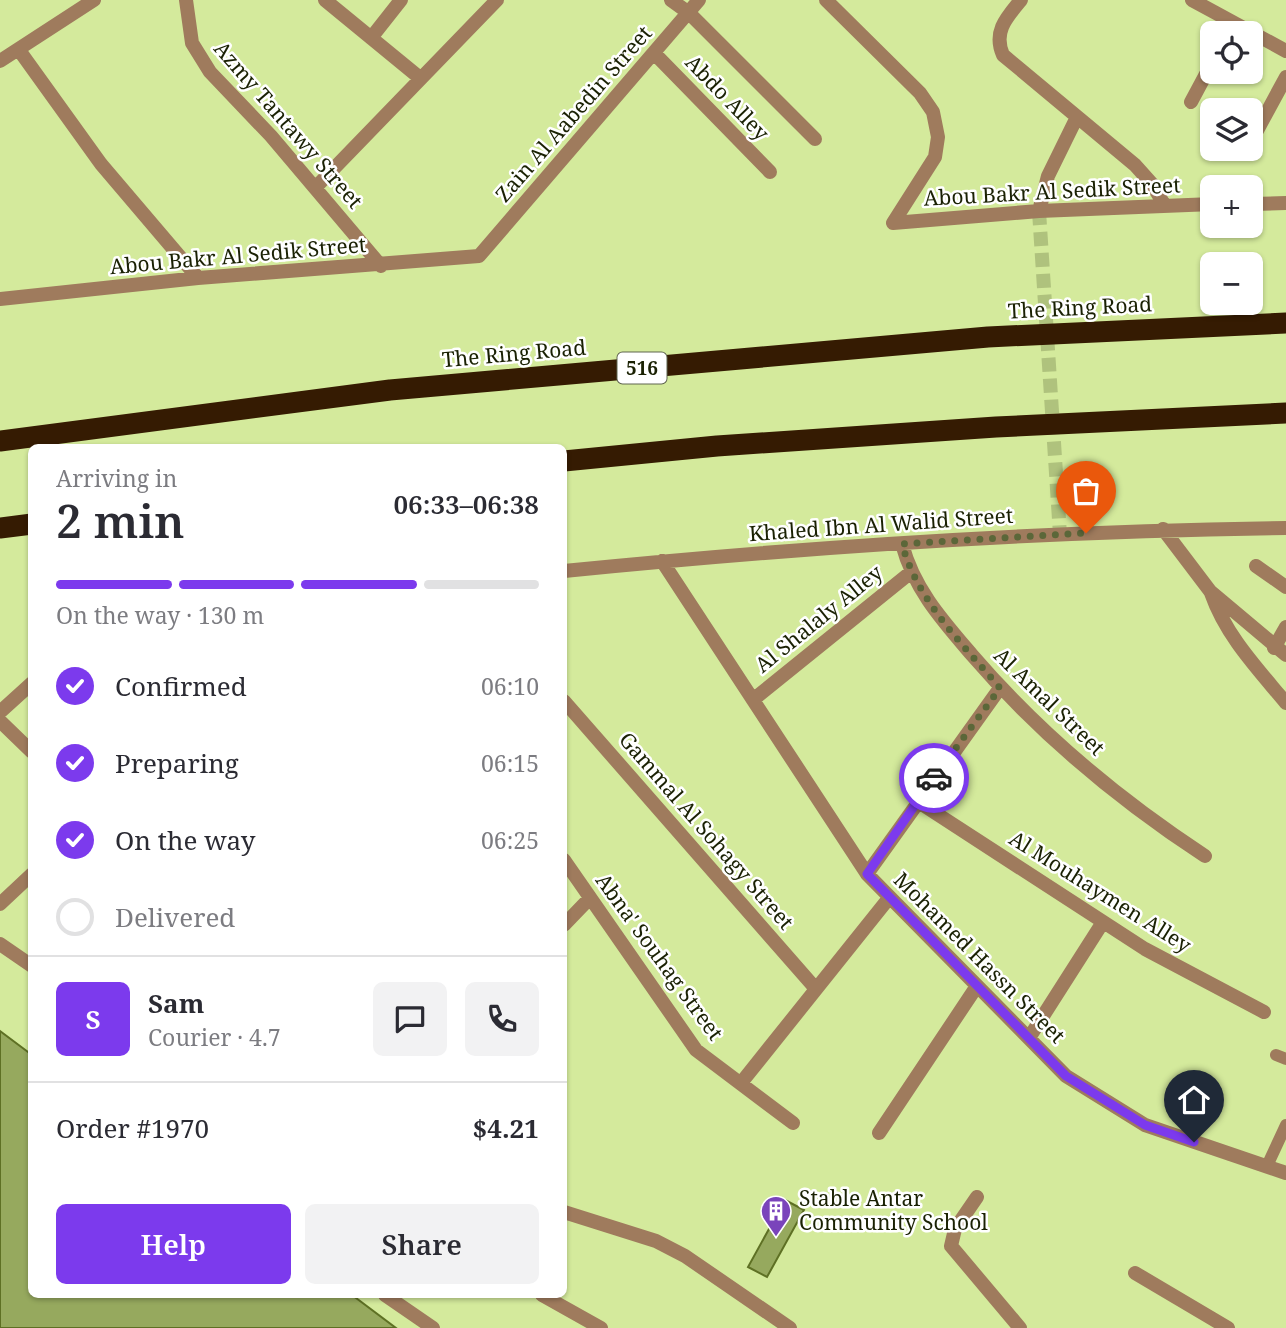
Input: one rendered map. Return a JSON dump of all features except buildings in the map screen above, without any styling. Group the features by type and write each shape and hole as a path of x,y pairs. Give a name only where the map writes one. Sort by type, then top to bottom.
{"highway":[{"name":"The Ring Road","path":"0,441 390,390 988,337 1286,323"},
{"path":"567,461 717,446 968,429 1286,413"},
{"path":"0,528 28,524"}],"street":[{"path":"0,61 94,0"},
{"name":"Azmy Tantawy Street","path":"186,0 192,43 211,72 381,266"},
{"path":"325,0 371,38 415,83"},
{"path":"315,188 497,0"},
{"path":"671,0 689,13 815,139"},
{"name":"Zain Al Aabedin Street","path":"479,256 699,0"},
{"name":"Abou Bakr Al Sedik Street","path":"826,0 920,93 933,112 938,137 935,157 893,223 1039,211 1200,205"},
{"path":"1021,0 999,32 998,44 1003,55 1135,165 1152,184 1165,206"},
{"path":"1192,0 1220,21"},
{"path":"371,38 399,1"},
{"path":"1263,42 1286,51"},
{"path":"19,50 101,164 198,278"},
{"name":"Abdo Alley","path":"654,53 770,172"},
{"path":"1263,118 1286,77"},
{"path":"1191,102 1201,84"},
{"path":"1039,211 1048,176 1077,117"},
{"path":"1263,204 1286,203"},
{"name":"Abou Bakr Al Sedik Street","path":"3,294 381,266 479,256"},
{"name":"Khaled Ibn Al Walid Street","path":"567,571 662,561 902,544 1163,529 1286,528"},
{"path":"1163,529 1210,590 1280,651 1286,627"},
{"name":"Al Amal Street","path":"902,544 910,573 943,622 1000,688 1079,763 1162,828 1205,856"},
{"name":"Mohamed Hassn Street","path":"662,561 867,874 1066,1076 1145,1125 1286,1172"},
{"path":"1256,565 1286,587"},
{"name":"Al Shalaly Alley","path":"754,699 910,573"},
{"path":"1210,590 1218,614 1235,642 1286,704"},
{"path":"0,712 28,687"},
{"path":"867,874 1000,688"},
{"name":"Gammal Al Sohagy Street","path":"567,704 816,989"},
{"path":"0,721 28,748"},
{"name":"Al Mouhaymen Alley","path":"917,801 1145,949 1264,1012"},
{"name":"Abna' Souhag Street","path":"567,865 589,900 696,1049 793,1123"},
{"path":"0,904 28,878"},
{"path":"741,1083 889,898"},
{"path":"567,922 589,900"},
{"path":"1029,1038 1103,922"},
{"path":"0,944 28,963"},
{"path":"879,1133 976,986"},
{"path":"977,1197 955,1229 951,1246 1020,1328"},
{"path":"567,1213 656,1241 685,1256 790,1328"},
{"path":"1135,1273 1228,1328"},
{"path":"389,1298 433,1328"},
{"path":"547,1298 601,1328"}],"lane":[{"path":"1267,1166 1286,1125"}],"tunnel":[{"path":"1039,211 1060,535"}],"way so far":[{"path":"934,778 1000,688 924,596 910,573 902,544 1086,533"}],"place":[{"name":"Stable Antar Community School","path":"776,1238"}],"route":[{"path":"934,778 867,874 1066,1076 1145,1125 1194,1142"}]}
